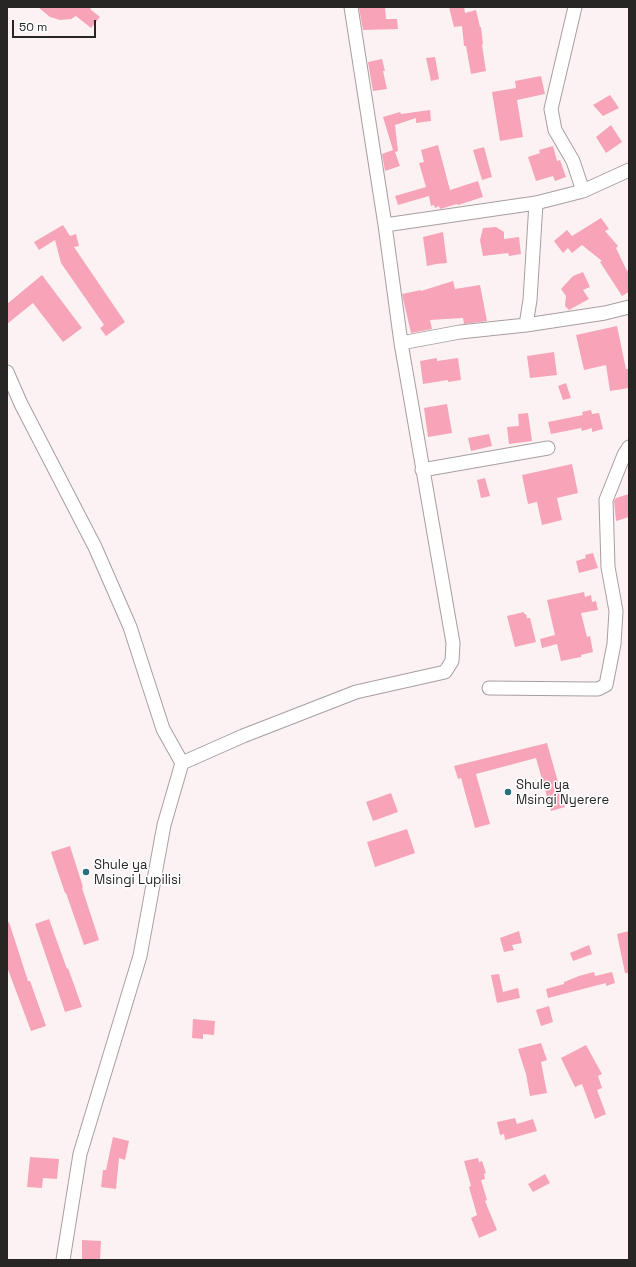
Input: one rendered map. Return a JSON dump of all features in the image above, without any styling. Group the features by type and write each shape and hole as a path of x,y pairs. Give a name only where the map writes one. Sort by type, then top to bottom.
{"street":[{"path":"182,763 243,736 356,692 445,672 452,661 453,643 401,343 385,225 351,7"},
{"path":"575,7 551,109 555,130 573,161 583,191"},
{"path":"385,225 536,203 583,191 629,170"},
{"path":"526,325 530,300 536,203"},
{"path":"401,343 460,332 526,325 605,313 629,307"},
{"path":"7,372 21,404 95,547 130,627 163,729 182,763 164,825 140,956 80,1154 63,1260"},
{"path":"489,688 598,689 606,685 614,644 616,611 608,567 606,500 624,455 629,447"},
{"path":"422,470 548,448"}],"building":[{"path":"38,7 93,7 90,9 100,17 91,28 76,16 71,19 60,20 50,17"},
{"path":"385,7 386,19 397,19 398,29 363,30 359,8"},
{"path":"449,7 464,7 465,13 476,10 481,27 486,71 471,74 466,46 464,46 462,26 454,27"},
{"path":"435,57 439,79 431,81 426,58"},
{"path":"382,59 387,89 373,91 368,62"},
{"path":"541,76 545,94 517,100 523,137 500,141 492,92 516,88 515,81"},
{"path":"610,95 619,108 603,116 593,105"},
{"path":"430,110 431,121 416,123 416,118 395,125 398,151 395,152 400,166 385,171 382,154 393,150 383,117 400,112 401,114"},
{"path":"611,125 622,142 606,153 596,137"},
{"path":"438,145 450,190 478,181 483,197 440,209 439,206 435,208 434,205 431,206 429,196 398,205 395,196 426,187 419,163 424,162 421,150"},
{"path":"553,146 557,161 560,160 566,177 555,181 553,176 536,181 528,157 540,153 539,150"},
{"path":"484,147 492,177 482,180 473,150"},
{"path":"601,218 609,229 605,231 618,246 616,248 627,271 629,269 629,292 622,296 600,262 602,261 582,245 572,253 568,248 563,253 554,241 567,230 572,236"},
{"path":"63,225 70,236 76,234 79,246 74,247 125,322 106,336 100,328 104,325 61,263 55,240 39,250 34,242"},
{"path":"496,227 504,232 504,239 519,237 521,254 509,256 508,253 483,256 480,240 483,228"},
{"path":"443,232 447,263 427,266 423,237"},
{"path":"583,272 590,287 583,290 589,299 569,310 565,306 566,296 561,289 573,276"},
{"path":"42,275 82,328 63,342 33,303 7,324 7,304"},
{"path":"453,281 455,289 480,285 487,321 464,324 463,318 430,320 432,329 411,333 402,294 421,291"},
{"path":"617,326 626,369 629,369 629,388 610,391 606,365 584,370 576,335"},
{"path":"554,352 557,375 530,378 527,356"},
{"path":"437,358 437,361 458,358 461,380 448,382 448,380 423,384 420,361"},
{"path":"566,383 571,398 563,400 558,386"},
{"path":"447,404 452,433 428,437 424,408"},
{"path":"591,410 592,414 599,413 603,429 592,432 592,428 582,431 581,428 551,434 548,422 583,415 582,412"},
{"path":"528,413 532,441 509,444 507,427 519,426 518,414"},
{"path":"489,434 492,446 471,451 468,438"},
{"path":"572,464 578,493 557,498 562,520 542,525 537,502 528,504 522,475"},
{"path":"485,478 490,496 481,498 477,480"},
{"path":"629,494 629,517 616,521 614,501 616,498"},
{"path":"593,553 598,568 579,573 576,561 586,558 585,555"},
{"path":"584,592 585,597 591,595 592,602 596,601 598,610 581,613 587,637 590,636 593,652 581,655 581,657 561,661 557,644 542,648 540,639 555,635 547,600"},
{"path":"524,612 527,618 530,618 536,642 515,647 507,616"},
{"path":"547,743 565,807 551,811 536,758 476,774 490,824 475,828 461,778 458,779 454,766"},
{"path":"391,793 398,812 373,821 366,802"},
{"path":"407,829 415,853 375,867 367,842"},
{"path":"70,846 99,940 84,945 51,852"},
{"path":"49,919 82,1007 65,1012 35,924"},
{"path":"9,922 28,981 30,981 46,1026 31,1031 7,967 7,923"},
{"path":"519,931 522,943 512,945 514,950 504,952 500,938"},
{"path":"629,931 629,973 625,973 617,934"},
{"path":"589,945 592,954 573,961 570,953"},
{"path":"594,972 595,976 612,972 615,983 606,986 606,983 548,998 546,989 564,984 564,982 579,976"},
{"path":"499,974 503,992 518,988 520,998 497,1003 491,975"},
{"path":"549,1006 553,1022 541,1026 536,1010"},
{"path":"193,1019 215,1021 214,1035 203,1034 203,1039 192,1038"},
{"path":"541,1043 547,1060 541,1062 547,1093 530,1096 526,1074 518,1049"},
{"path":"586,1045 602,1074 598,1076 602,1088 597,1090 606,1114 595,1119 582,1084 575,1087 561,1058"},
{"path":"515,1118 517,1124 533,1119 537,1131 505,1140 504,1134 500,1135 497,1122"},
{"path":"113,1137 129,1141 125,1160 119,1158 116,1189 101,1187 103,1170 106,1170"},
{"path":"30,1157 59,1159 57,1179 43,1178 42,1188 27,1187"},
{"path":"478,1158 479,1162 482,1161 486,1173 484,1174 485,1179 481,1180 487,1200 485,1201 497,1230 479,1238 471,1218 477,1215 469,1187 471,1186 464,1161"},
{"path":"545,1174 550,1183 533,1192 528,1184"},
{"path":"82,1240 101,1241 100,1260 82,1260"}],"place":[{"name":"Shule ya Msingi Nyerere","path":"508,792"},
{"name":"Shule ya Msingi Lupilisi","path":"86,872"}]}
